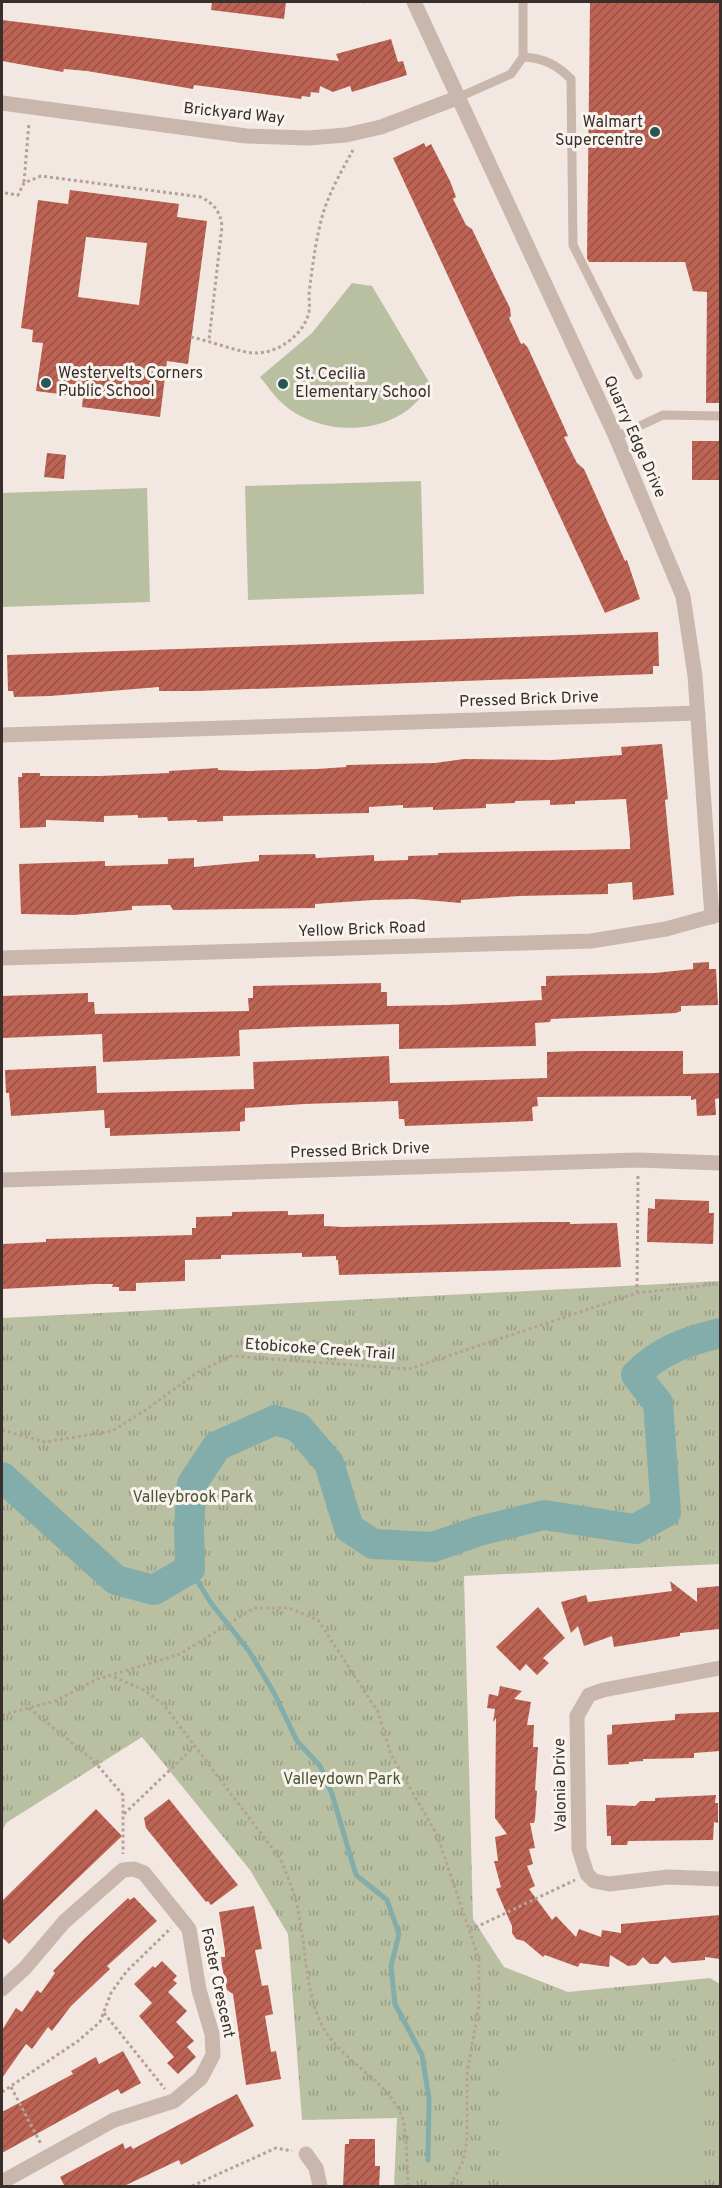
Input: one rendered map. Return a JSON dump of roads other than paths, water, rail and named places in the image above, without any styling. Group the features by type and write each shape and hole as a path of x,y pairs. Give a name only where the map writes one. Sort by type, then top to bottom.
{"street":[{"name":"Quarry Edge Drive","path":"414,2 616,437 683,596 691,637 716,916"},
{"name":"Brickyard Way","path":"2,103 246,136 308,138 346,135 381,127 458,98"},
{"name":"Pressed Brick Drive","path":"2,735 698,712"},
{"name":"Yellow Brick Road","path":"2,958 591,941 666,929 716,916"},
{"name":"Pressed Brick Drive","path":"2,1180 638,1160 720,1163"},
{"name":"Valonia Drive","path":"720,1668 603,1690 588,1695 577,1716 579,1849 587,1874 594,1881 609,1884 668,1877 720,1879"},
{"name":"Foster Crescent","path":"2,1989 25,1968 64,1922 123,1870 134,1869 144,1873 189,1929 199,1990 212,2034 213,2055 201,2078 174,2101 114,2120 2,2182"},
{"path":"306,2154 316,2168 320,2187"}],"lane":[{"path":"458,98 511,74 523,57 523,2"},
{"path":"523,57 535,58 558,66 571,79 573,245 638,375"},
{"path":"616,437 663,415 720,416"}],"waterway":[{"path":"2,1477 116,1580 154,1590 190,1569 189,1526 192,1484 217,1446 275,1420 298,1427 329,1463 349,1528 373,1544 433,1547 479,1531 544,1515 635,1529 666,1512 658,1403 636,1375 664,1353 696,1339 720,1333"},
{"path":"190,1569 211,1603 249,1651 274,1693 297,1741 320,1766 332,1794 356,1875 387,1900 399,1934 391,1966 395,2004 422,2055 429,2099 428,2160"}],"place":[{"name":"Walmart Supercentre","path":"655,132"},
{"name":"Westervelts Corners Public School","path":"46,383"},
{"name":"St. Cecilia Elementary School","path":"283,384"}],"park label":[{"name":"Valleybrook Park","path":"193,1498"},
{"name":"Valleydown Park","path":"342,1780"}]}
